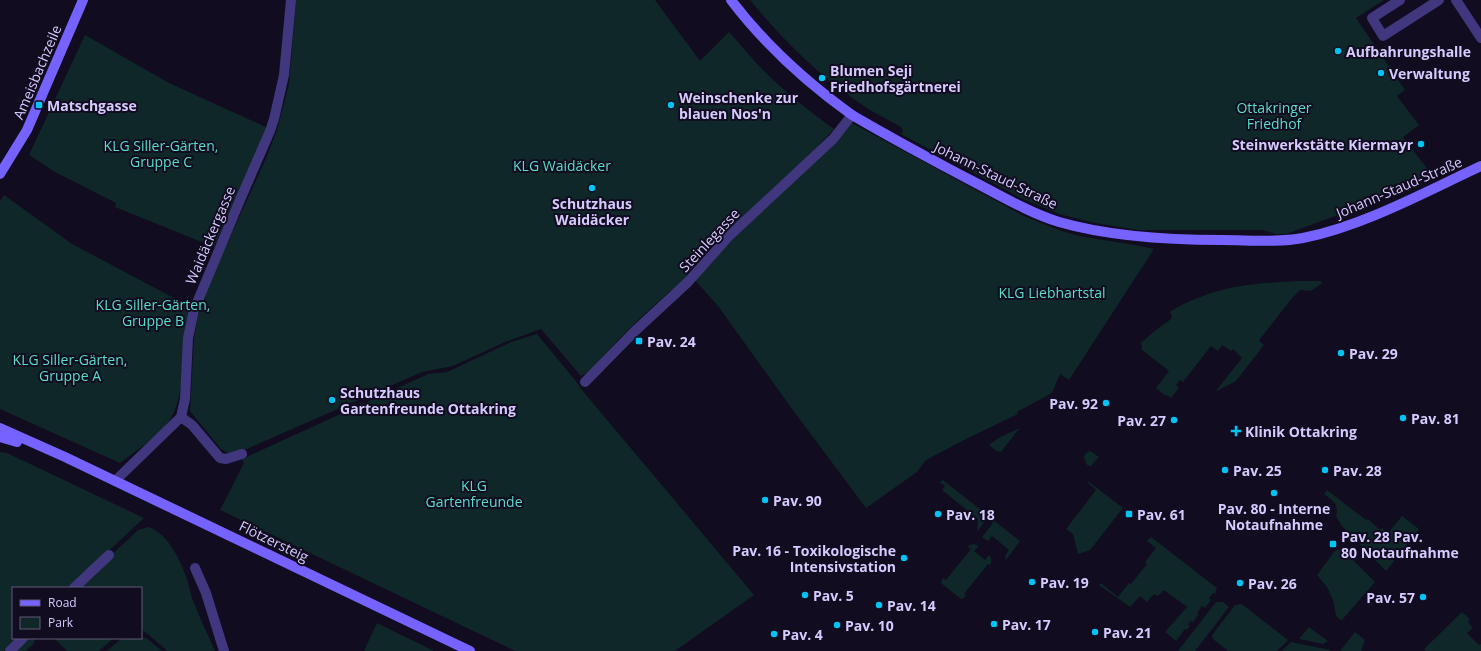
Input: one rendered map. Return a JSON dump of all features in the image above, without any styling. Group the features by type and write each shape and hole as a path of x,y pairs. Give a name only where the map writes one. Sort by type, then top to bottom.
{"street":[{"name":"Ameisbachzeile","path":"0,174 17,148 30,124 83,0"},
{"name":"Waidäckergasse","path":"181,418 185,399 188,338 194,310 274,118 284,75 292,0"},
{"name":"Johann-Staud-Straße","path":"731,0 781,58 826,97 852,116 1022,207 1058,222 1096,231 1134,236 1196,240 1286,240 1303,238 1366,218 1481,166"},
{"path":"1400,0 1372,18 1383,36 1439,0"},
{"path":"1456,0 1481,38"},
{"name":"Steinlegasse","path":"585,382 635,331 688,282 710,256 735,231 833,139 852,116"},
{"path":"115,481 181,418 192,425 220,458 226,459 242,454"},
{"name":"Flötzersteig","path":"0,428 65,457 470,651"},
{"name":"Flötzersteig","path":"0,437 65,457"},
{"path":"75,587 109,555"},
{"path":"195,568 206,593 224,651"},
{"path":"10,651 22,639"}],"green space":[{"name":"KLG Waidäcker","path":"296,0 655,0 700,61 729,32 772,79 798,102 834,129 813,151 721,237 687,274 686,281 670,291 637,321 589,372 581,376 541,329 505,342 453,366 422,372 240,452 228,453 221,449 190,411 194,337 198,316 213,275 267,156 277,130 289,84"},
{"name":"Ottakringer Friedhof","path":"750,0 1384,0 1356,18 1405,90 1397,96 1419,125 1403,137 1432,175 1379,199 1286,234 1276,234 1262,230 1139,230 1095,223 1059,214 1021,198 901,134 903,131 901,127 863,106 814,68 787,42"},
{"name":"KLG Siller-Gärten, Gruppe C","path":"85,35 169,83 266,127 258,150 214,247 115,207 116,203 55,172 29,155"},
{"name":"KLG Liebhartstal","path":"852,123 1024,216 1073,234 1154,249 1069,380 1060,374 1052,393 1017,412 1018,414 926,460 917,472 866,508 718,306 694,279 720,251 838,139"},
{"name":"KLG Siller-Gärten, Gruppe A","path":"4,195 72,244 191,307 182,384 174,412 169,421 158,433 120,463 0,409 0,201"},
{"path":"1296,281 1321,281 1322,283 1311,291 1300,290 1293,297 1260,339 1259,341 1264,345 1236,381 1215,392 1242,358 1233,349 1231,351 1222,345 1218,351 1211,346 1183,382 1180,380 1176,385 1179,388 1171,398 1156,388 1169,371 1142,350 1141,343 1171,319 1171,311 1202,296 1217,291 1246,285"},
{"name":"KLG Gartenfreunde","path":"537,334 754,595 675,651 515,651 220,510 244,463 242,459 428,374 447,372 511,342"},
{"path":"1018,429 1020,430 1018,430 1001,452 998,452 989,445 1000,437"},
{"path":"1090,451 1099,457 1091,466 1087,465 1084,458 1085,454"},
{"path":"0,452 7,453 144,518 70,587 12,587 12,639 15,639 4,651 0,651"},
{"path":"943,480 1020,541 1006,560 1005,556 1009,550 992,536 988,541 982,537 993,523 987,518 977,532 978,519 942,490 945,486 940,482"},
{"path":"1087,482 1123,508 1090,550 1078,554 1073,534 1066,529 1096,490"},
{"path":"1327,490 1366,520 1368,519 1380,530 1382,528 1388,533 1402,516 1419,529 1386,571 1341,525 1336,516 1337,508 1335,503 1324,494"},
{"path":"148,527 155,530 161,534 171,546 182,567 196,609 215,651 167,651 142,631 142,587 80,587 138,530"},
{"path":"1151,537 1217,588 1215,594 1213,593 1209,598 1211,600 1205,608 1202,606 1197,613 1199,614 1193,622 1191,621 1188,624 1190,626 1187,630 1185,629 1176,641 1165,632 1187,607 1164,590 1158,596 1154,594 1147,602 1140,596 1130,607 1099,585 1101,583 1118,597 1147,564 1145,562 1156,548 1147,541"},
{"path":"974,544 979,546 974,551 985,560 989,555 991,563 990,565 988,564 964,594 966,595 964,598 961,599 942,584 941,581 943,578 946,580 971,549 968,547 969,545"},
{"path":"1342,549 1375,582 1342,620 1336,616 1333,600 1327,587 1317,575 1334,552"},
{"path":"1216,602 1223,602 1229,607 1195,651 1178,651"},
{"path":"1240,604 1288,640 1277,651 1228,651 1213,639 1212,635 1235,605"},
{"path":"1462,612 1470,619 1468,622 1473,628 1467,633 1479,645 1481,644 1481,651 1426,651 1424,649"},
{"path":"377,623 434,651 364,651"},
{"path":"1309,627 1328,641 1323,644 1299,639"},
{"path":"1355,632 1365,640 1361,651 1340,651"},
{"path":"142,636 145,637 162,651 107,651 121,639 142,639"},
{"path":"26,639 35,639 34,643 26,651 16,651"},
{"path":"55,639 113,639 99,651 67,651"},
{"path":"1291,642 1330,650 1330,651 1282,651"}],"place":[{"name":"Aufbahrungshalle","path":"1338,51"},
{"name":"Verwaltung","path":"1381,73"},
{"name":"Blumen Seji Friedhofsgärtnerei","path":"822,78"},
{"name":"Matschgasse","path":"39,105"},
{"name":"Weinschenke zur blauen Nos'n","path":"671,105"},
{"name":"Steinwerkstätte Kiermayr","path":"1421,144"},
{"name":"Schutzhaus Waidäcker","path":"592,188"},
{"name":"Pav. 24","path":"639,341"},
{"name":"Pav. 29","path":"1341,353"},
{"name":"Schutzhaus Gartenfreunde Ottakring","path":"332,400"},
{"name":"Pav. 92","path":"1106,403"},
{"name":"Pav. 81","path":"1403,418"},
{"name":"Pav. 27","path":"1174,420"},
{"name":"Klinik Ottakring","path":"1236,431"},
{"name":"Pav. 25","path":"1225,470"},
{"name":"Pav. 28","path":"1325,470"},
{"name":"Pav. 80 - Interne Notaufnahme","path":"1274,493"},
{"name":"Pav. 90","path":"765,500"},
{"name":"Pav. 18","path":"938,514"},
{"name":"Pav. 61","path":"1129,514"},
{"name":"Pav. 28 Pav. 80 Notaufnahme","path":"1333,544"},
{"name":"Pav. 16 - Toxikologische Intensivstation","path":"904,558"},
{"name":"Pav. 19","path":"1032,582"},
{"name":"Pav. 26","path":"1240,583"},
{"name":"Pav. 5","path":"805,595"},
{"name":"Pav. 57","path":"1423,597"},
{"name":"Pav. 14","path":"879,605"},
{"name":"Pav. 17","path":"994,624"},
{"name":"Pav. 10","path":"837,625"},
{"name":"Pav. 21","path":"1095,632"},
{"name":"Pav. 4","path":"774,634"}],"park label":[{"name":"KLG Siller-Gärten, Gruppe B","path":"153,312"}]}
